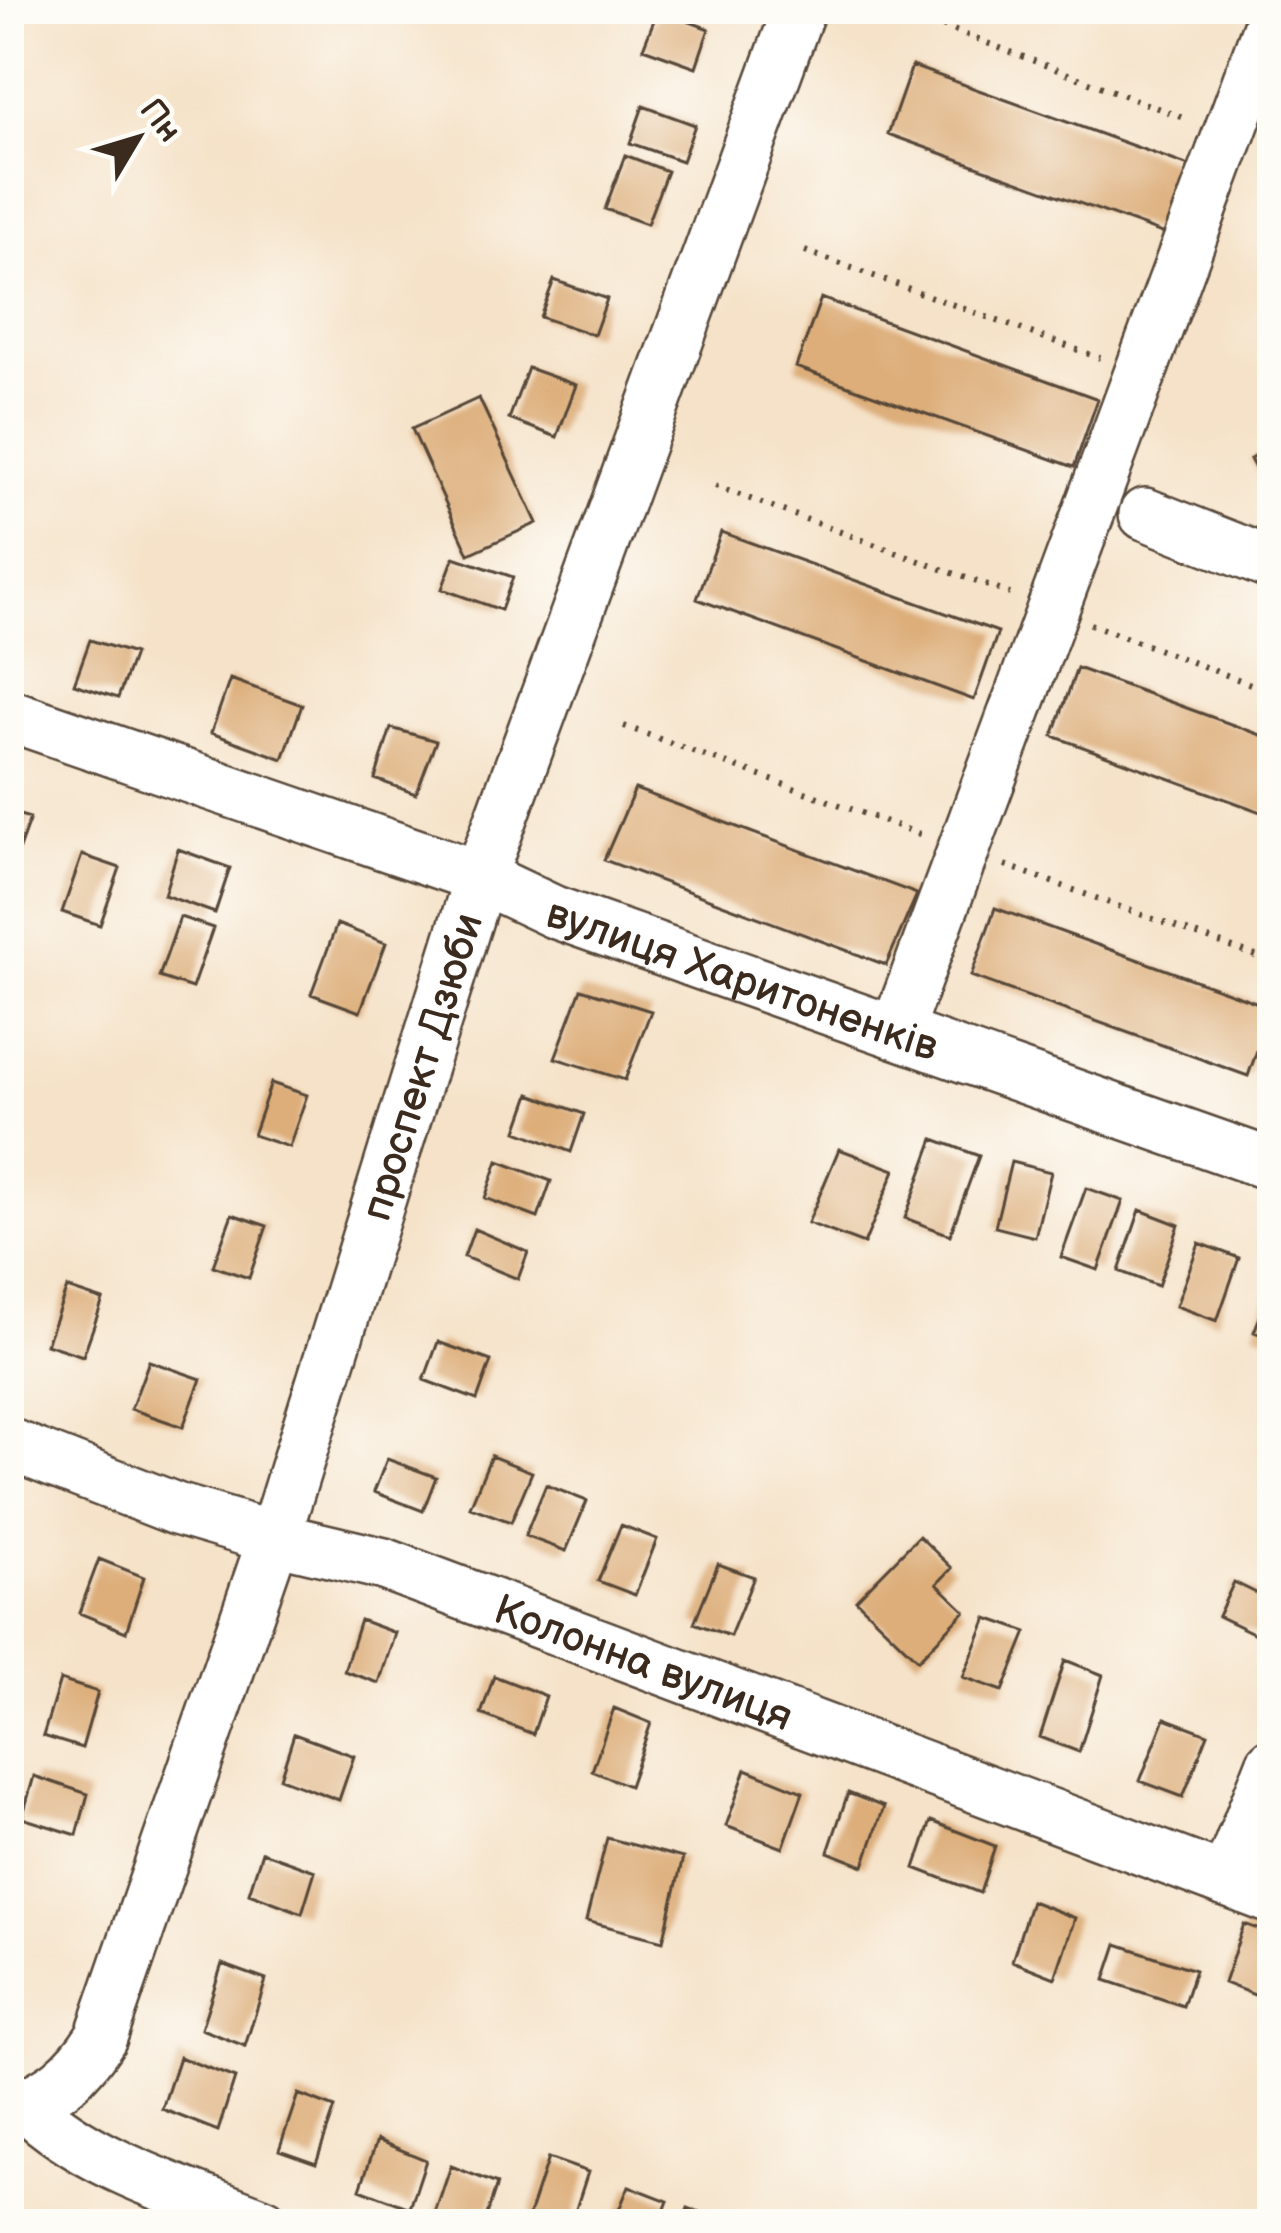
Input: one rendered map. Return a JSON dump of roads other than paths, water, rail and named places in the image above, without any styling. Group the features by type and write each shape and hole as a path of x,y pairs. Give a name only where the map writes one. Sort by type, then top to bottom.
{"street":[{"name":"проспект Дзюби","path":"17,2108 56,2090 84,2063 101,2037 274,1538 480,877 799,9"},
{"path":"896,1032 1272,18"},
{"path":"1145,514 1272,564"},
{"name":"вулиця Харитоненків","path":"9,715 480,877 554,912 1272,1165"},
{"name":"Колонна вулиця","path":"9,1444 176,1509 384,1564 1249,1889"},
{"path":"1249,1889 1272,1764"},
{"path":"17,2108 100,2160 263,2224"}]}
